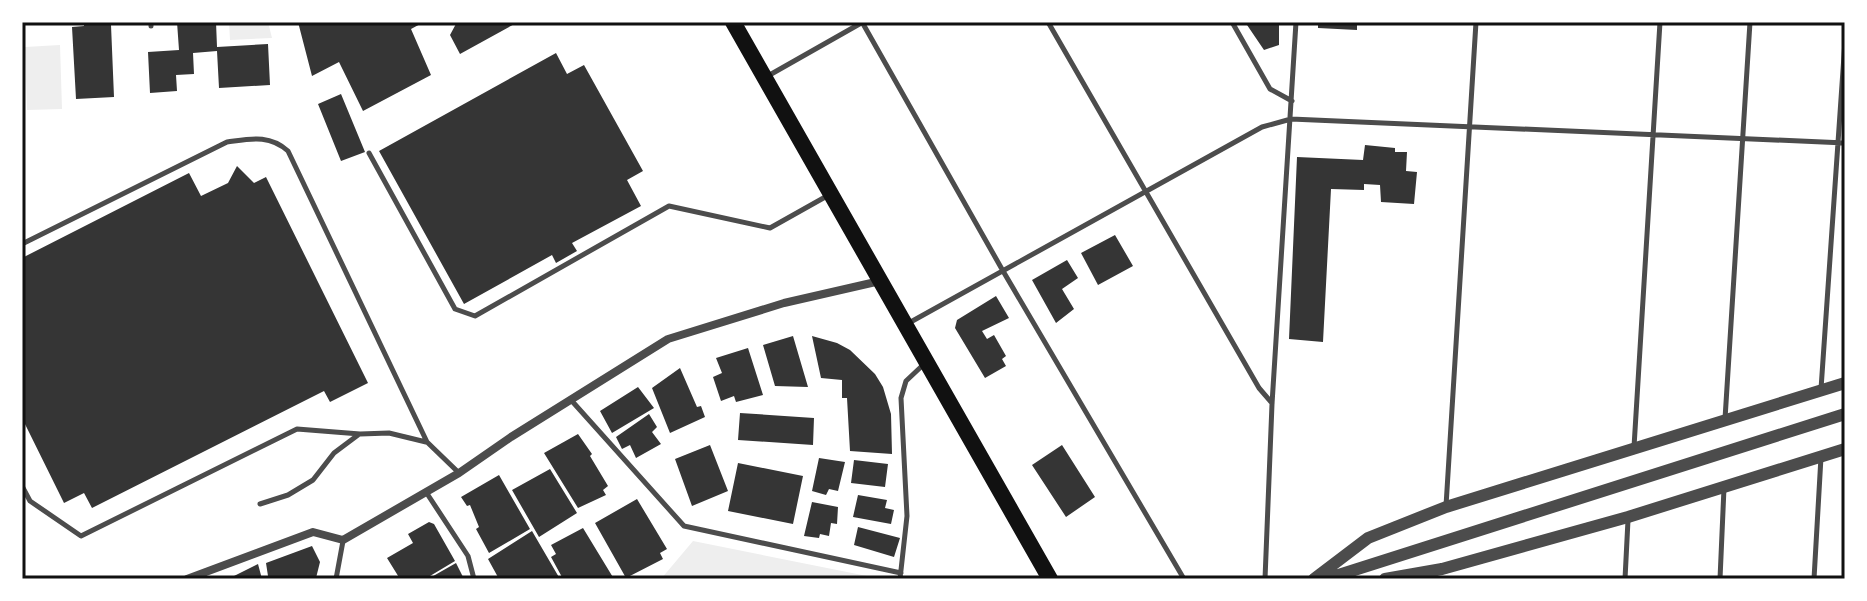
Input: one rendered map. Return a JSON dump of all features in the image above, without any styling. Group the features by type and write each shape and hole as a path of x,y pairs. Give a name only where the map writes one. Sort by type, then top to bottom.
{"main road":[{"path":"733,22 1050,579"}],"street":[{"path":"187,579 205,576 313,532 343,540 459,473 668,339 784,303 881,281"},
{"path":"1314,579 1368,538 1446,507 1845,383"},
{"path":"1326,579 1845,414"},
{"path":"1385,579 1442,574 1845,449"}],"lane":[{"path":"765,78 863,22 1003,271 1184,579"},
{"path":"1048,22 1259,388 1272,404"},
{"path":"1232,22 1270,89 1292,101"},
{"path":"1265,579 1272,404 1296,22"},
{"path":"1446,507 1476,22"},
{"path":"1634,448 1660,22"},
{"path":"1725,420 1750,22"},
{"path":"1820,390 1842,142 1845,41"},
{"path":"906,325 1262,127 1291,119 1842,142"},
{"path":"22,244 227,142 261,138 280,144 288,151 427,442 459,473"},
{"path":"369,153 455,309 475,316 669,206 770,228 831,194"},
{"path":"571,400 684,526 901,576 907,516 901,398 906,381 926,362"},
{"path":"22,486 30,501 81,536 297,429 389,433 427,442"},
{"path":"260,504 288,495 313,480 334,453 360,434"},
{"path":"1814,579 1821,457"},
{"path":"1720,579 1724,487"},
{"path":"426,492 468,556 474,579"},
{"path":"1625,579 1628,517"},
{"path":"336,579 343,540"}],"shaded area":[{"path":"229,22 268,22 272,38 230,40"},
{"path":"60,45 62,109 27,110 25,47"},
{"path":"693,541 877,578 661,579"}],"building":[{"path":"84,22 122,22 123,25 111,25 114,97 76,99 72,27 84,26"},
{"path":"177,22 216,22 217,47 268,44 270,85 219,88 217,51 193,53 194,74 176,75 177,91 150,93 148,52 179,50"},
{"path":"298,22 424,22 411,29 431,75 363,111 339,62 312,76"},
{"path":"457,22 518,22 460,54 450,35"},
{"path":"1245,22 1279,22 1279,45 1264,50"},
{"path":"1318,22 1357,22 1357,30 1318,28"},
{"path":"556,53 567,74 584,65 643,171 627,180 641,206 572,243 577,251 556,263 552,255 464,304 379,151"},
{"path":"341,94 365,152 341,161 318,104"},
{"path":"1365,145 1407,152 1406,171 1417,172 1414,204 1381,202 1380,185 1364,184 1364,190 1331,189 1323,342 1289,339 1297,157 1363,160"},
{"path":"237,166 254,183 266,177 368,383 330,402 324,391 92,508 84,493 64,503 22,418 22,258 189,173 201,196 228,183"},
{"path":"1115,235 1133,266 1098,285 1081,253"},
{"path":"1067,260 1078,278 1062,289 1074,309 1056,323 1032,280"},
{"path":"996,296 1009,318 982,331 987,339 994,335 1006,356 1002,359 1006,366 985,378 955,328 957,320"},
{"path":"793,336 808,387 775,386 763,345"},
{"path":"812,336 850,350 875,374 883,387 891,414 892,454 850,451 847,398 842,398 842,380 821,378"},
{"path":"748,348 763,395 736,402 734,396 721,401 713,377 722,373 716,358"},
{"path":"680,368 697,407 701,406 705,417 670,433 652,388"},
{"path":"638,387 654,408 612,433 600,411"},
{"path":"740,413 814,418 813,445 738,440"},
{"path":"649,414 657,427 652,432 661,444 636,458 630,445 622,449 616,437"},
{"path":"578,434 608,486 603,490 606,495 578,508 544,453"},
{"path":"710,445 728,491 692,506 675,459"},
{"path":"1062,445 1095,497 1066,517 1032,465"},
{"path":"819,458 845,462 838,491 829,489 826,495 812,491"},
{"path":"854,460 888,464 885,487 851,483"},
{"path":"738,463 803,476 793,524 728,511"},
{"path":"550,469 577,513 539,537 512,490"},
{"path":"499,475 530,529 489,553 476,529 479,527 470,505 467,506 461,497"},
{"path":"858,495 887,500 885,508 894,510 891,524 853,517"},
{"path":"637,499 667,549 660,553 663,559 626,578 595,523"},
{"path":"812,502 838,507 837,524 831,523 829,536 804,536"},
{"path":"429,522 434,524 455,561 425,579 400,579 387,558 413,543 408,534"},
{"path":"858,527 900,538 894,557 854,545"},
{"path":"583,528 614,579 563,579 551,557 556,554 551,545"},
{"path":"532,531 560,579 499,579 488,559"},
{"path":"312,546 320,562 316,578 278,579 268,576 266,563"},
{"path":"456,563 464,579 428,579"},
{"path":"258,564 262,579 228,579"}]}
